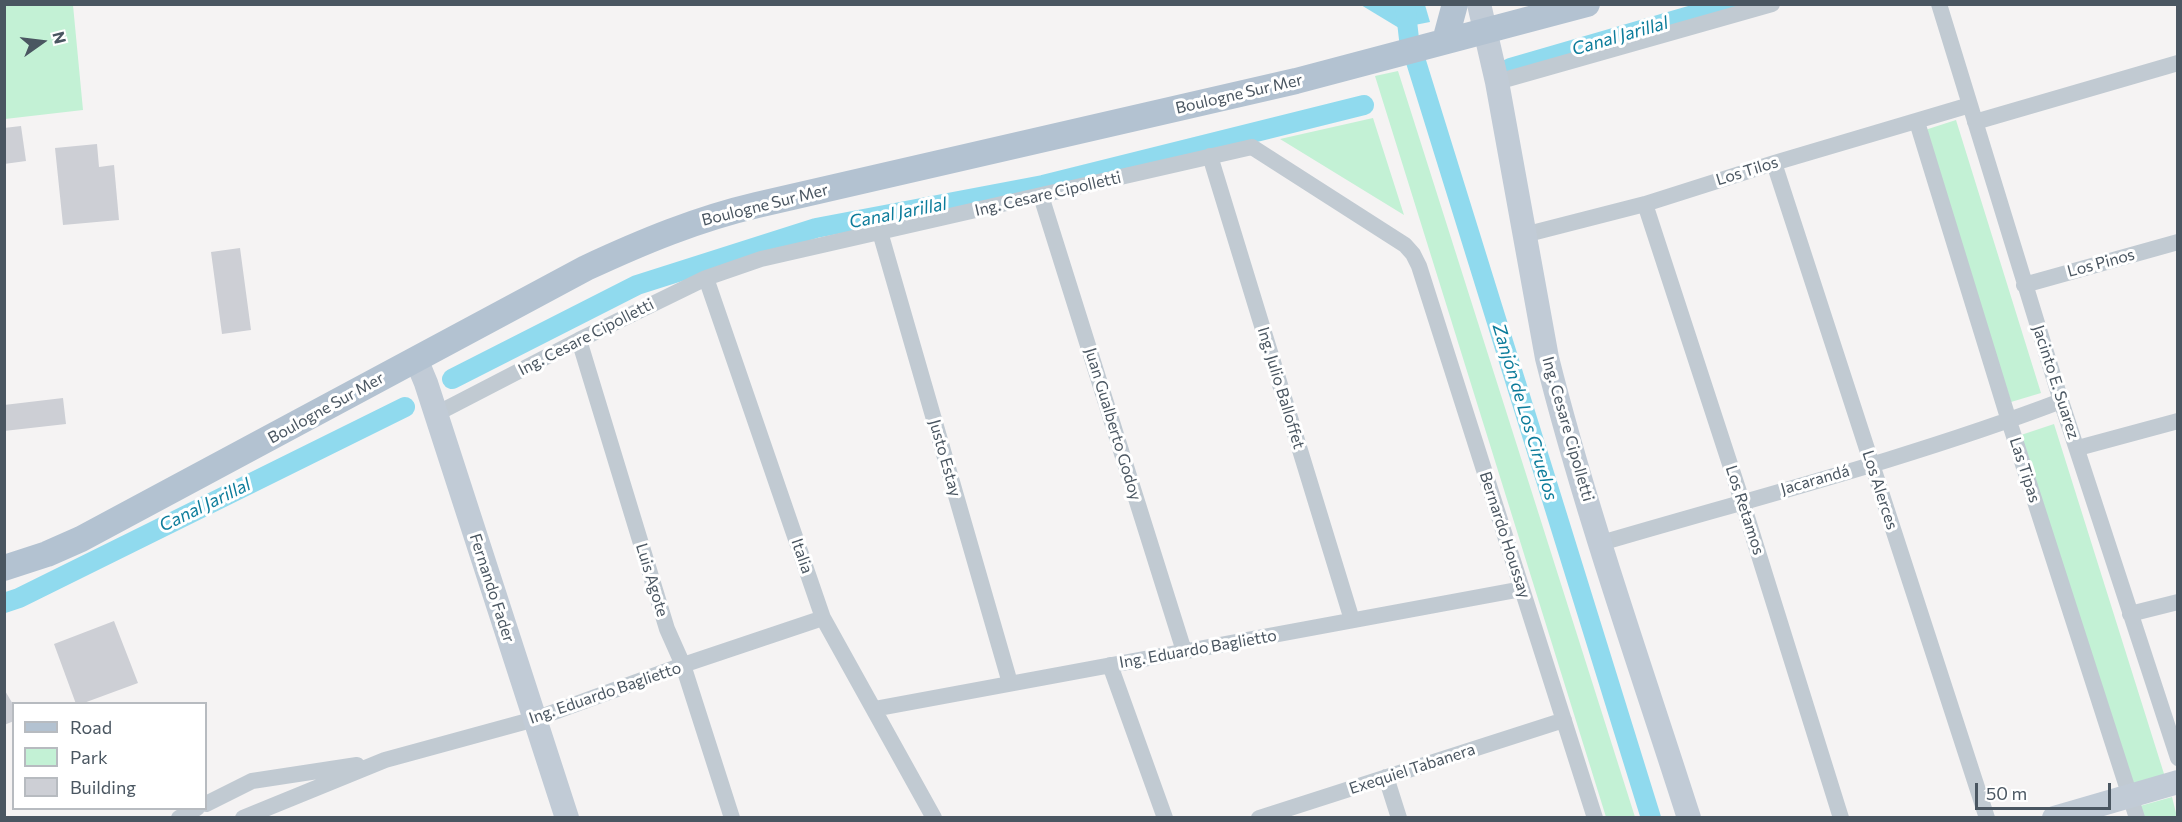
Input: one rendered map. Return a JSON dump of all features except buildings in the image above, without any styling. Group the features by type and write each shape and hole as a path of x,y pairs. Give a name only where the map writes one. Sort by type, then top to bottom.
{"main road":[{"path":"1445,41 1455,4"},
{"path":"1520,4 1548,15"},
{"name":"Boulogne Sur Mer","path":"4,568 47,554 81,539 586,268 663,234 718,215 1285,84 1587,4"}],"street":[{"name":"Ing. Cesare Cipolletti","path":"1479,4 1497,82 1550,369 1601,543 1689,818"},
{"path":"1497,82 1772,4"},
{"name":"Jacinto E. Suarez","path":"1939,4 2024,285 2178,758"},
{"path":"1975,123 2178,63"},
{"name":"Los Tilos","path":"1524,236 1645,204 1970,105"},
{"name":"Las Tipas","path":"1917,122 2009,421 2133,807"},
{"name":"Ing. Cesare Cipolletti","path":"436,414 706,278 761,259 1252,147 1405,245 1413,254"},
{"name":"Ing. Julio Balloffet","path":"1210,156 1352,620"},
{"name":"Los Alerces","path":"1774,163 1987,818"},
{"name":"Juan Gualberto Godoy","path":"1041,196 1184,651"},
{"name":"Los Retamos","path":"1645,204 1742,501 1841,818"},
{"name":"Justo Estay","path":"880,232 1010,683"},
{"name":"Los Pinos","path":"2024,285 2178,242"},
{"name":"Bernardo Houssay","path":"1413,254 1419,266 1594,818"},
{"name":"Italia","path":"706,278 823,618 934,818"},
{"name":"Luis Agote","path":"579,340 667,629 683,665 732,818"},
{"name":"Fernando Fader","path":"416,359 436,414 567,818"},
{"name":"Jacarandá","path":"1601,543 1872,464 2009,421 2061,401"},
{"path":"2078,448 2178,421"},
{"path":"4,554 47,554"},
{"name":"Ing. Eduardo Baglietto","path":"874,709 1522,589"},
{"path":"2130,614 2178,602"},
{"name":"Ing. Eduardo Baglietto","path":"243,818 385,760 535,718 823,618"},
{"path":"1110,665 1165,818"},
{"name":"Exequiel Tabanera","path":"1259,818 1564,720"},
{"name":"Ing. Eduardo Baglietto","path":"207,804 252,781 385,760"},
{"path":"1386,777 1399,818"},
{"path":"2054,818 2133,807 2178,782"},
{"path":"179,818 193,810"}],"green space":[{"path":"4,5 73,5 83,110 5,119"},
{"path":"1398,71 1635,817 1606,817 1375,76"},
{"path":"1373,118 1404,215 1280,139"},
{"path":"1956,120 2041,393 2011,402 1925,130"},
{"path":"2054,424 2165,777 2133,788 2021,435"},
{"path":"2172,797 2177,817 2143,817 2140,806"}],"water":[{"path":"1361,5 1425,5 1430,22 1399,28"}],"waterway":[{"name":"Zanjón de Los Ciruelos","path":"1405,4 1409,39 1651,818"},
{"name":"Canal Jarillal","path":"1510,68 1731,4"},
{"name":"Canal Jarillal","path":"452,379 637,285 816,228 1043,185 1364,105"},
{"name":"Canal Jarillal","path":"4,603 19,598 405,407"}]}
